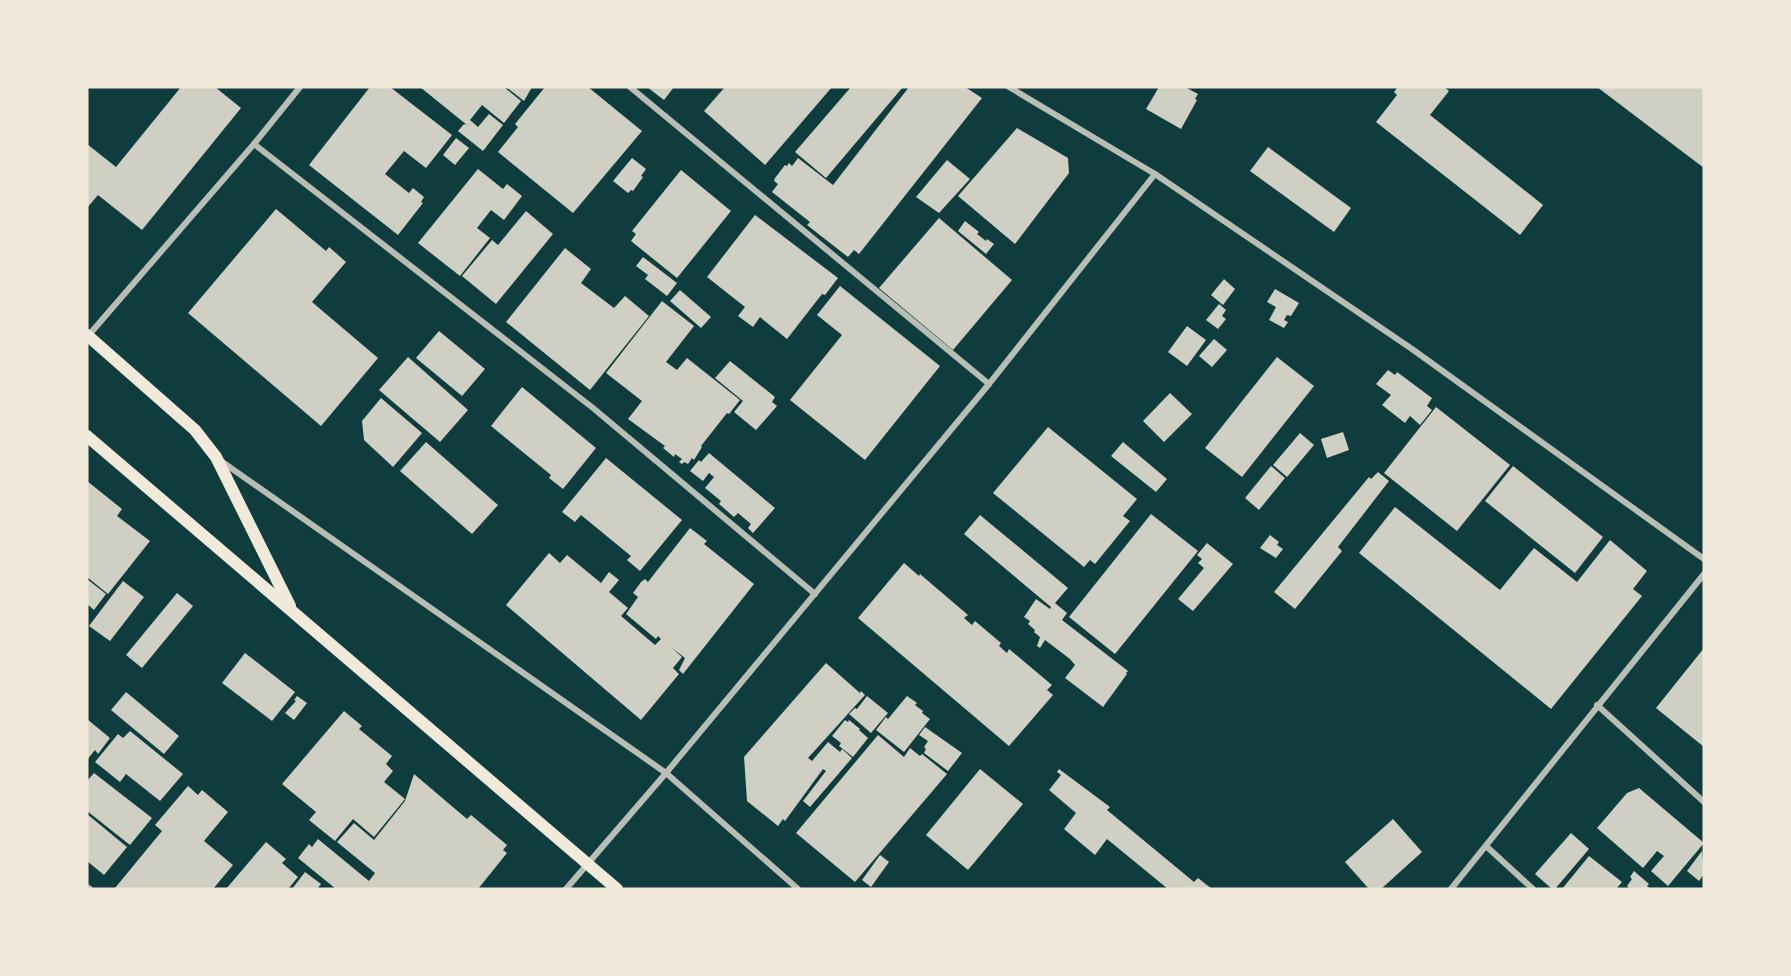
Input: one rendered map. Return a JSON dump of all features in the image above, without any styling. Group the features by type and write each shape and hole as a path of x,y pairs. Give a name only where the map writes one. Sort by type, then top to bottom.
{"main road":[{"path":"87,335 195,430 216,458 293,612"},
{"path":"87,436 617,889"}],"street":[{"path":"87,335 254,144 300,87"},
{"path":"630,87 989,384"},
{"path":"1009,87 1155,174 1412,349 1704,559"},
{"path":"254,144 593,408 815,594"},
{"path":"566,889 666,773 989,384 1155,174"},
{"path":"216,458 666,773 798,889"},
{"path":"1451,889 1704,574"},
{"path":"1597,705 1704,802"},
{"path":"1486,846 1533,889"}],"building":[{"path":"181,87 215,87 241,108 142,230 98,195 87,208 87,144 116,167"},
{"path":"370,87 390,87 452,135 426,168 404,151 385,174 409,193 413,188 424,197 421,202 423,203 398,235 309,165"},
{"path":"420,87 504,87 521,101 504,123 482,105 470,120 478,127 489,114 503,125 483,151 458,131 464,124 467,125"},
{"path":"506,87 532,87 524,101"},
{"path":"545,87 588,87 642,131 573,213 498,152 518,127 515,124"},
{"path":"647,87 674,87 664,100"},
{"path":"725,87 832,87 765,165 704,111"},
{"path":"851,87 903,87 826,178 795,152"},
{"path":"909,87 965,87 982,98 859,254 854,250 848,257 807,225 810,222 772,192 778,184 774,181 775,178 785,165 789,163 792,166 798,158 833,185"},
{"path":"1159,87 1185,87 1198,94 1181,129 1146,109"},
{"path":"1398,87 1444,87 1449,91 1430,115 1543,205 1520,235 1376,122 1397,95 1394,92"},
{"path":"1597,87 1704,87 1704,168"},
{"path":"1017,128 1068,158 1069,173 1015,244 958,196"},
{"path":"456,138 469,148 455,165 443,155"},
{"path":"1268,147 1351,208 1334,232 1250,171"},
{"path":"632,158 646,169 633,191 628,193 613,181"},
{"path":"947,160 970,179 939,213 916,197"},
{"path":"478,169 503,189 507,184 522,196 504,220 491,210 477,228 490,238 460,276 418,243"},
{"path":"681,170 731,211 677,278 631,241 636,234 632,231"},
{"path":"276,209 326,251 329,247 346,262 312,302 378,358 321,426 188,313"},
{"path":"526,211 553,234 496,304 462,276 492,240 498,245"},
{"path":"755,215 838,278 825,295 822,294 787,339 760,317 753,327 738,316 745,307 707,277"},
{"path":"939,218 1012,280 953,350 879,288"},
{"path":"965,221 979,232 977,234 994,244 986,254 958,231"},
{"path":"565,248 591,269 581,283 614,308 625,296 649,316 590,390 506,322"},
{"path":"643,257 677,283 667,296 645,279 648,275 636,266"},
{"path":"1224,279 1235,289 1223,305 1211,295"},
{"path":"840,286 940,366 865,460 790,400 842,335 817,315"},
{"path":"1275,289 1299,303 1291,316 1287,315 1284,320 1288,322 1284,328 1269,320 1276,307 1267,302"},
{"path":"680,290 711,317 701,328 670,301"},
{"path":"662,301 694,326 666,362 677,370 687,358 740,400 701,446 694,460 692,458 688,464 679,462 682,459 675,454 674,457 663,448 665,446 628,419 642,401 606,373"},
{"path":"1219,304 1226,310 1222,316 1226,319 1218,329 1206,320"},
{"path":"1187,326 1206,340 1187,366 1168,352"},
{"path":"439,331 485,369 462,396 416,358"},
{"path":"1214,339 1227,350 1212,367 1199,356"},
{"path":"408,357 468,410 440,442 379,390"},
{"path":"1277,357 1314,386 1242,477 1205,448"},
{"path":"730,361 775,397 772,402 777,406 756,430 734,412 743,401 715,378"},
{"path":"1388,370 1395,375 1397,372 1432,398 1427,406 1432,410 1420,425 1410,416 1405,423 1382,405 1391,395 1376,384"},
{"path":"522,387 596,448 563,489 549,478 551,475 491,426"},
{"path":"1170,393 1192,414 1164,442 1143,421"},
{"path":"381,398 422,433 393,467 364,440 362,421"},
{"path":"1436,407 1510,465 1457,531 1384,473"},
{"path":"1048,427 1137,499 1123,516 1130,521 1095,564 1090,560 1084,567 993,493"},
{"path":"1343,432 1349,450 1327,458 1321,439"},
{"path":"1300,433 1314,445 1287,477 1273,465"},
{"path":"426,442 498,505 472,534 400,471"},
{"path":"1123,442 1167,479 1156,492 1111,456"},
{"path":"709,453 775,508 753,533 748,528 751,524 738,513 734,517 719,504 721,501 705,488 714,477 709,473 703,481 690,471"},
{"path":"606,458 682,520 640,571 627,560 631,556 581,515 575,522 562,512"},
{"path":"1271,466 1285,478 1259,510 1245,498"},
{"path":"1513,466 1603,537 1575,573 1485,501"},
{"path":"1378,472 1389,481 1338,547 1342,551 1295,609 1274,592 1369,477 1371,479"},
{"path":"87,481 122,509 117,516 150,541 108,594 87,577"},
{"path":"1395,507 1500,590 1534,548 1577,582 1610,540 1647,571 1633,589 1642,596 1551,709 1359,553"},
{"path":"1151,514 1198,551 1115,654 1069,617"},
{"path":"980,515 1068,588 1055,603 1067,613 1062,620 1128,671 1103,707 1065,678 1075,665 1070,659 1045,640 1040,648 1037,646 1040,637 1028,624 1030,621 1024,617 1036,599 1050,609 1051,607 964,534"},
{"path":"690,528 707,541 704,544 754,584 683,674 679,670 685,658 671,647 682,657 673,668 679,674 641,720 506,605 549,553 560,563 567,555 601,583 609,572 619,580 609,592 628,608 621,616 655,645 661,639 658,636 656,639 626,614 638,597 633,593 641,582 645,579 648,582"},
{"path":"1270,535 1279,542 1277,545 1283,549 1276,558 1260,548"},
{"path":"1207,543 1233,564 1193,611 1178,599 1204,568 1198,563 1202,559 1197,555"},
{"path":"904,563 968,615 964,618 972,625 975,621 1001,643 999,646 1007,653 1009,649 1052,685 1047,690 1053,695 1009,746 858,618"},
{"path":"87,579 106,594 94,610 87,604"},
{"path":"123,581 144,597 110,641 89,626"},
{"path":"177,593 193,606 142,668 126,655"},
{"path":"1704,648 1704,747 1656,708"},
{"path":"245,653 295,692 272,721 222,683"},
{"path":"826,663 865,695 808,758 812,761 828,742 840,752 842,749 852,758 810,807 803,801 826,771 823,769 785,821 783,819 778,826 747,801 744,757"},
{"path":"126,692 179,736 164,754 111,710"},
{"path":"297,696 307,703 294,720 285,713 296,701 294,700"},
{"path":"867,696 888,713 871,733 849,714 855,708 857,709"},
{"path":"907,696 917,703 915,705 930,719 904,752 876,730"},
{"path":"344,711 362,726 359,729 392,756 386,764 393,771 384,782 405,799 374,837 353,819 335,841 309,820 316,812 282,784"},
{"path":"87,719 110,738 98,754 95,750 87,760"},
{"path":"845,720 848,722 849,720 868,738 853,757 839,746 841,743 832,736"},
{"path":"925,727 962,753 948,771 924,753 926,749 924,747 928,741 919,735"},
{"path":"130,731 183,774 160,801 126,774 120,782 95,762 118,734 123,738"},
{"path":"878,735 904,757 910,748 920,756 922,754 947,774 855,882 796,833"},
{"path":"980,769 1023,804 968,870 926,835"},
{"path":"1059,769 1110,807 1107,810 1194,882 1198,878 1212,889 1168,889 1107,839 1095,855 1064,829 1076,813 1049,790 1061,775 1057,772"},
{"path":"94,773 152,818 130,845 87,811 87,781"},
{"path":"414,774 467,819 471,815 507,845 503,850 507,853 478,889 336,889 298,858 309,844 312,847 318,839 369,881 375,873 337,842 354,823 374,840 405,801"},
{"path":"188,786 198,795 202,790 228,812 204,841 233,865 213,889 115,888 162,831 155,825"},
{"path":"1639,788 1704,843 1668,886 1651,871 1664,856 1657,851 1643,868 1597,828 1627,793"},
{"path":"87,814 127,847 104,875 87,861"},
{"path":"1393,819 1422,852 1381,889 1369,889 1345,862"},
{"path":"1571,833 1589,849 1555,889 1552,889 1535,874"},
{"path":"266,842 286,859 282,863 298,877 288,889 226,889"},
{"path":"1702,851 1704,874 1699,881 1687,871"},
{"path":"880,855 889,862 871,887 862,880"},
{"path":"1589,856 1622,882 1616,889 1562,889"},
{"path":"1634,871 1649,884 1647,886 1651,889 1630,889 1627,886"},
{"path":"305,872 321,884 317,889 292,889"}]}
